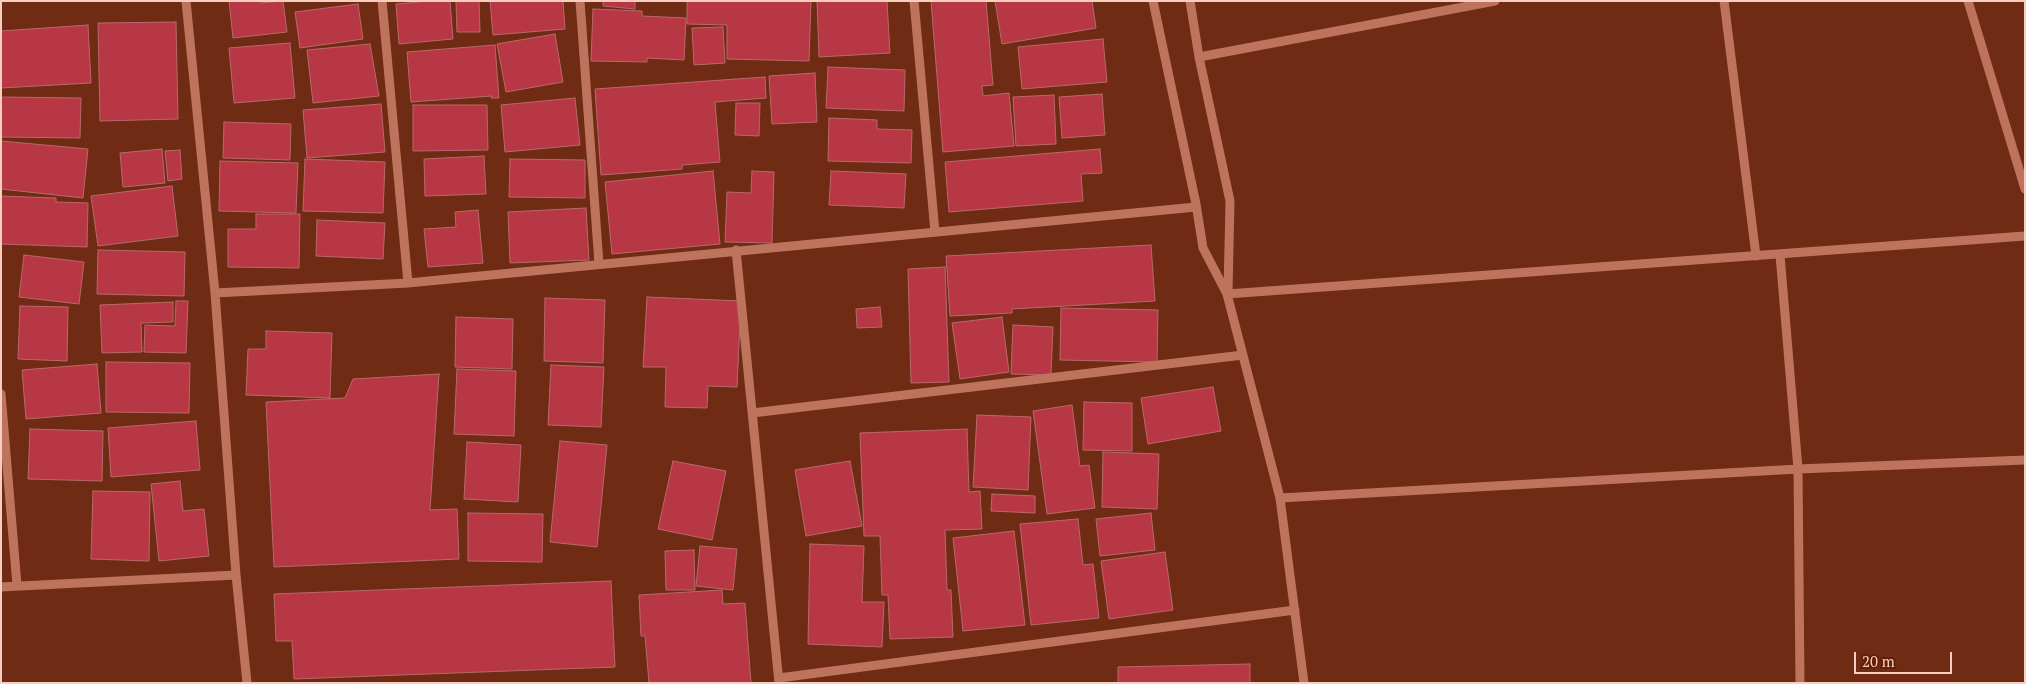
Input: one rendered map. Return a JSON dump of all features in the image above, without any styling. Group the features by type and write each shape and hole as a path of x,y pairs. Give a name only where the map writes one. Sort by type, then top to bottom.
{"street":[{"path":"186,1 215,293 236,575 247,683"},
{"path":"382,1 408,283"},
{"path":"580,1 600,264"},
{"path":"914,1 935,232"},
{"path":"1153,1 1203,248 1228,294 1280,498 1304,683"},
{"path":"1190,1 1199,57 1230,202 1228,294"},
{"path":"1199,57 1495,1"},
{"path":"1724,1 1756,256"},
{"path":"1968,1 2025,189"},
{"path":"215,293 408,283 1196,207"},
{"path":"1228,294 2025,236"},
{"path":"736,250 779,680 1294,610"},
{"path":"1780,255 1798,469 1800,683"},
{"path":"752,413 1243,355"},
{"path":"1,394 17,585"},
{"path":"1280,498 1798,469 2025,460"},
{"path":"1,587 236,575"}],"building":[{"path":"229,1 260,1 260,3 283,1 287,32 233,38"},
{"path":"450,1 453,39 399,44 396,4"},
{"path":"456,1 479,1 480,32 457,32"},
{"path":"490,1 563,1 565,29 493,35"},
{"path":"603,1 635,1 635,9 603,6"},
{"path":"687,1 811,1 809,61 727,59 727,25 687,24"},
{"path":"817,1 887,1 890,53 819,57"},
{"path":"931,1 986,1 993,85 982,86 983,96 1009,93 1014,146 943,152"},
{"path":"995,1 1092,1 1096,28 1002,44"},
{"path":"358,4 363,39 300,48 295,12"},
{"path":"593,9 642,11 642,16 686,18 684,60 647,58 647,62 591,61"},
{"path":"176,22 178,119 100,121 98,23"},
{"path":"88,25 91,83 1,88 1,31"},
{"path":"723,27 725,63 694,65 692,28"},
{"path":"555,34 563,82 506,92 497,44"},
{"path":"1103,39 1107,82 1022,89 1018,47"},
{"path":"290,43 295,98 234,103 229,48"},
{"path":"370,44 379,96 313,103 307,50"},
{"path":"495,45 499,98 491,98 492,96 411,102 407,52"},
{"path":"828,67 905,70 904,111 826,108"},
{"path":"815,73 817,122 772,124 769,76"},
{"path":"765,77 766,98 715,102 720,162 682,165 682,169 601,175 595,89"},
{"path":"1102,94 1105,135 1062,138 1059,97"},
{"path":"1054,95 1056,144 1016,146 1013,97"},
{"path":"1,97 81,98 80,138 1,137"},
{"path":"575,98 580,145 505,152 501,105"},
{"path":"736,103 760,103 759,136 735,135"},
{"path":"381,104 385,152 307,158 303,110"},
{"path":"413,105 487,105 488,150 413,151"},
{"path":"829,118 877,120 877,129 912,130 911,163 828,161"},
{"path":"224,122 291,124 290,160 223,158"},
{"path":"1,141 88,149 83,198 1,189"},
{"path":"162,149 165,183 123,187 120,153"},
{"path":"1100,149 1102,173 1081,174 1083,201 949,212 945,162"},
{"path":"180,150 182,179 168,181 165,151"},
{"path":"484,156 486,194 425,196 424,159"},
{"path":"305,159 385,162 383,213 303,211"},
{"path":"510,159 585,160 585,198 509,197"},
{"path":"220,161 298,163 296,213 219,211"},
{"path":"713,171 720,244 612,254 605,182"},
{"path":"752,171 774,172 772,243 725,242 727,192 751,193"},
{"path":"831,171 906,174 904,208 829,205"},
{"path":"172,186 178,236 98,246 91,196"},
{"path":"1,196 56,198 56,202 88,203 87,247 1,244"},
{"path":"586,208 589,260 510,263 508,212"},
{"path":"478,210 483,263 428,267 424,229 456,227 455,212"},
{"path":"256,214 300,214 299,268 228,267 228,229 256,229"},
{"path":"317,220 385,223 383,259 316,256"},
{"path":"1151,245 1155,301 1012,309 1012,313 950,316 946,256"},
{"path":"98,250 185,252 184,296 97,294"},
{"path":"24,255 84,262 79,304 19,297"},
{"path":"945,267 949,382 911,383 908,269"},
{"path":"647,297 741,301 737,387 708,386 707,408 665,407 666,367 643,367"},
{"path":"545,298 605,300 603,363 544,361"},
{"path":"176,301 188,301 186,353 144,352 145,325 175,326"},
{"path":"173,302 173,322 141,323 142,352 102,353 100,305"},
{"path":"20,306 68,307 67,361 18,359"},
{"path":"880,307 882,327 857,328 856,309"},
{"path":"1061,308 1158,310 1157,362 1060,360"},
{"path":"456,317 513,319 512,369 455,367"},
{"path":"1002,317 1009,372 960,379 952,323"},
{"path":"1013,325 1053,327 1051,375 1011,374"},
{"path":"266,331 332,333 330,398 246,395 248,349 266,349"},
{"path":"106,362 190,363 189,413 106,412"},
{"path":"97,364 101,413 26,419 22,370"},
{"path":"551,365 604,367 601,427 548,425"},
{"path":"457,369 516,371 514,436 454,434"},
{"path":"439,374 430,510 457,509 459,559 274,567 266,402 345,398 353,379"},
{"path":"1213,387 1221,431 1148,444 1141,398"},
{"path":"1084,402 1132,403 1132,451 1083,450"},
{"path":"1072,405 1080,466 1089,465 1095,508 1047,514 1033,411"},
{"path":"977,415 1031,417 1028,490 973,487"},
{"path":"196,421 200,470 111,477 108,428"},
{"path":"30,429 103,431 102,481 28,479"},
{"path":"967,429 969,492 980,491 982,529 945,530 947,590 951,590 953,637 890,639 888,595 882,595 880,536 864,536 860,433"},
{"path":"560,441 607,445 597,547 550,542"},
{"path":"467,442 521,445 518,502 464,499"},
{"path":"1103,452 1159,454 1157,509 1102,507"},
{"path":"673,461 726,471 712,540 658,529"},
{"path":"850,461 862,526 806,536 795,470"},
{"path":"180,481 183,511 204,509 209,556 159,561 151,484"},
{"path":"93,491 150,492 149,561 91,559"},
{"path":"992,494 1035,496 1035,513 991,511"},
{"path":"468,513 543,514 542,562 468,561"},
{"path":"1151,513 1155,550 1100,556 1096,519"},
{"path":"1078,519 1083,565 1093,564 1099,618 1031,625 1020,524"},
{"path":"1014,531 1025,625 963,631 953,538"},
{"path":"810,544 864,546 862,602 884,602 882,647 808,644"},
{"path":"700,546 737,549 733,590 696,586"},
{"path":"694,550 695,590 666,590 665,551"},
{"path":"1165,552 1173,610 1109,619 1101,561"},
{"path":"611,581 615,667 294,679 292,641 276,641 274,594"},
{"path":"722,590 723,604 745,603 751,683 649,683 645,636 641,636 639,595"},
{"path":"1250,664 1250,683 1118,683 1118,667"}]}
